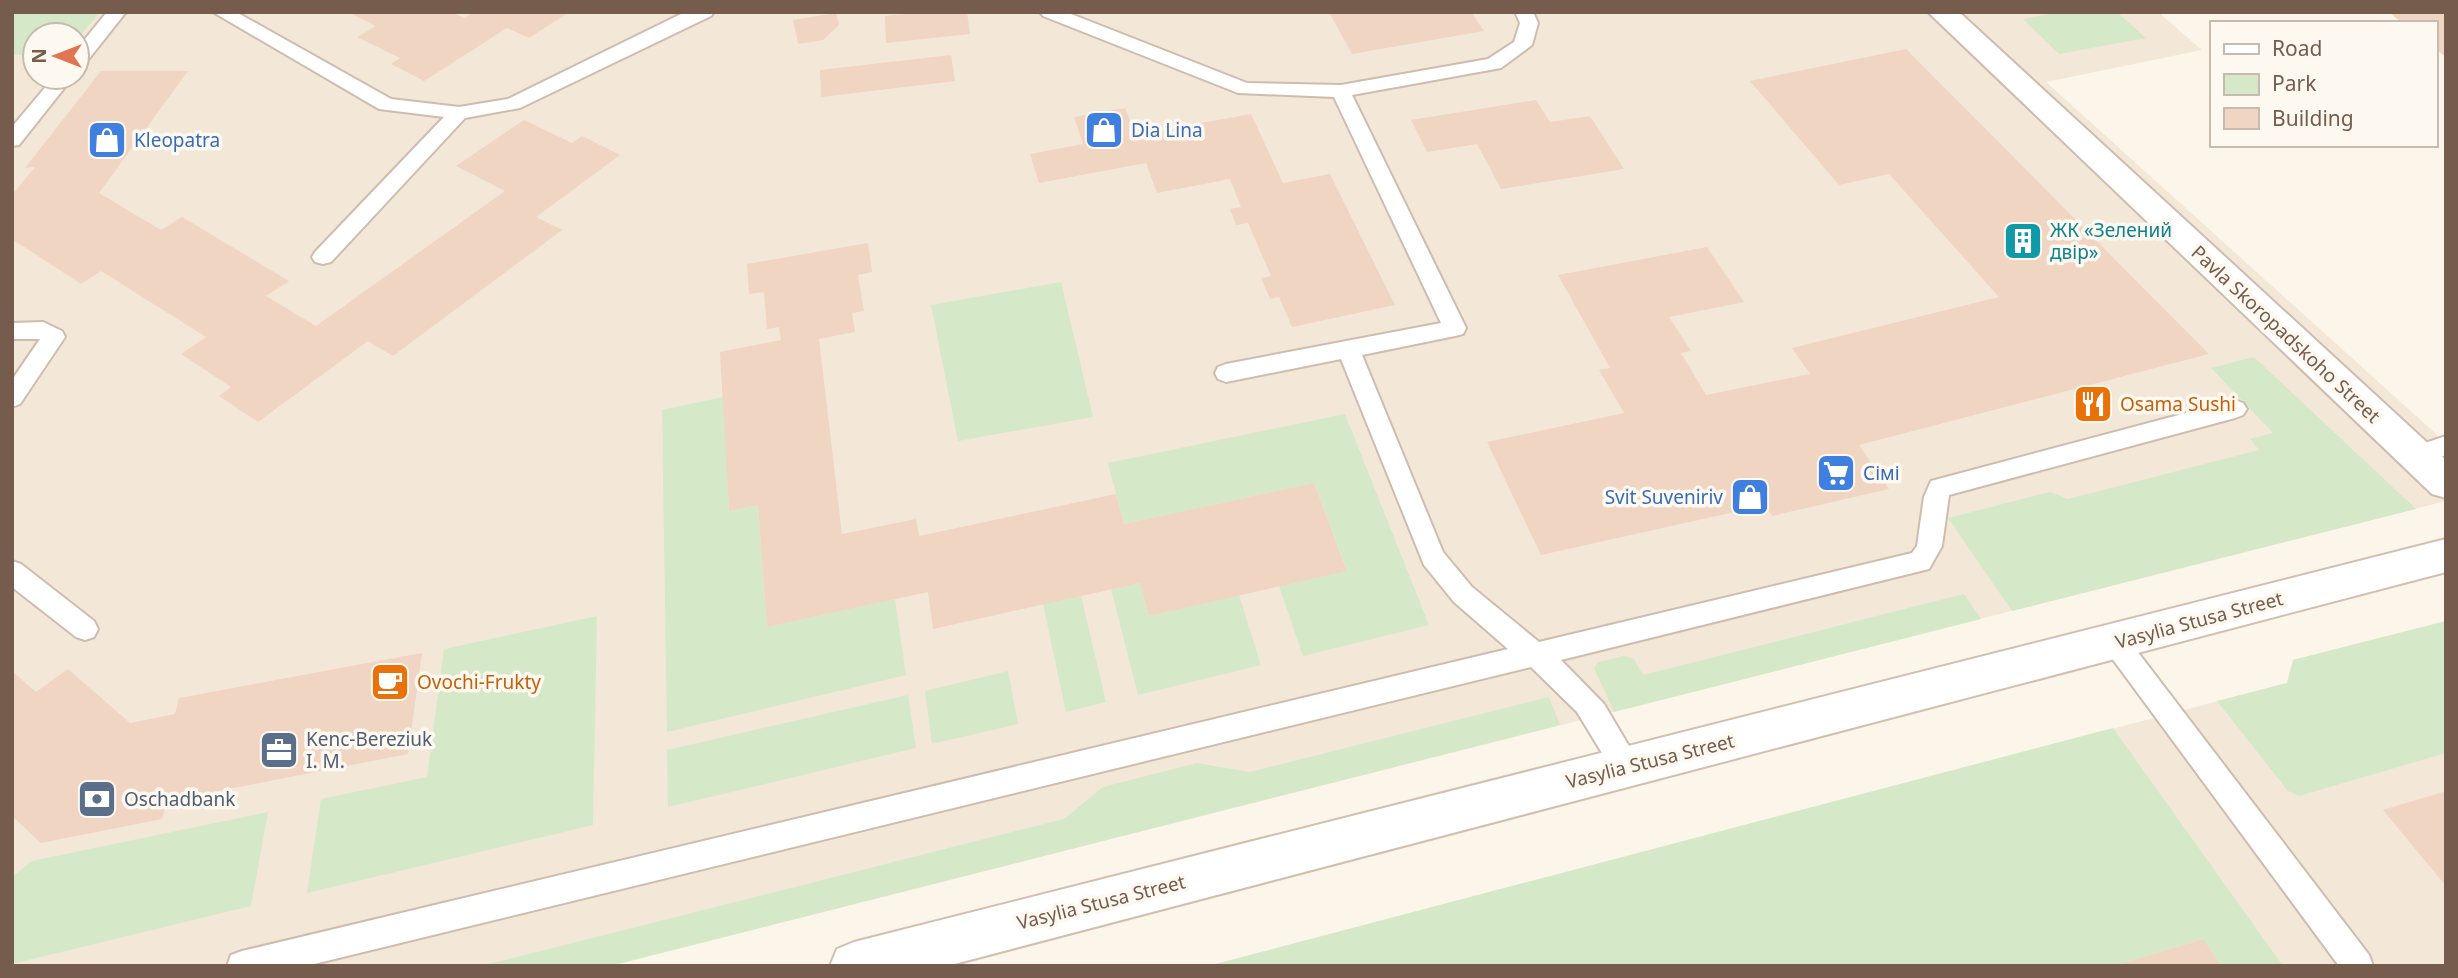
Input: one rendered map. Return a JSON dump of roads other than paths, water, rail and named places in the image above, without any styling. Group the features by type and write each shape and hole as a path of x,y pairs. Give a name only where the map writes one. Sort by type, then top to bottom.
{"street":[{"name":"Pavla Skoropadskoho Street","path":"1942,12 2431,450 2446,483"},
{"name":"Vasylia Stusa Street","path":"854,966 2446,555"}],"lane":[{"path":"91,44 117,12"},
{"path":"222,12 386,105 459,113 513,104 705,12"},
{"path":"1049,12 1245,89 1341,91 1494,64 1523,45 1529,23 1524,12"},
{"path":"12,139 52,91"},
{"path":"1226,373 1455,328 1341,91"},
{"path":"323,257 459,113"},
{"path":"12,331 43,330 54,337 12,398"},
{"path":"1348,349 1433,558 1460,595 1536,654 1571,686 1602,721 1626,767"},
{"path":"242,966 1920,562 1928,555 1931,544 1935,495 1940,488 2235,409"},
{"path":"12,572 85,629"},
{"path":"2115,642 2358,966"}],"place":[{"name":"Dia Lina","path":"1104,130"},
{"name":"Kleopatra","path":"107,140"},
{"name":"ЖК «Зелений двір»","path":"2023,241"},
{"name":"Osama Sushi","path":"2093,404"},
{"name":"Сімі","path":"1836,473"},
{"name":"Svit Suveniriv","path":"1750,497"},
{"name":"Ovochi-Frukty","path":"390,682"},
{"name":"Kenc-Bereziuk I. M.","path":"279,750"},
{"name":"Oschadbank","path":"97,799"}]}
